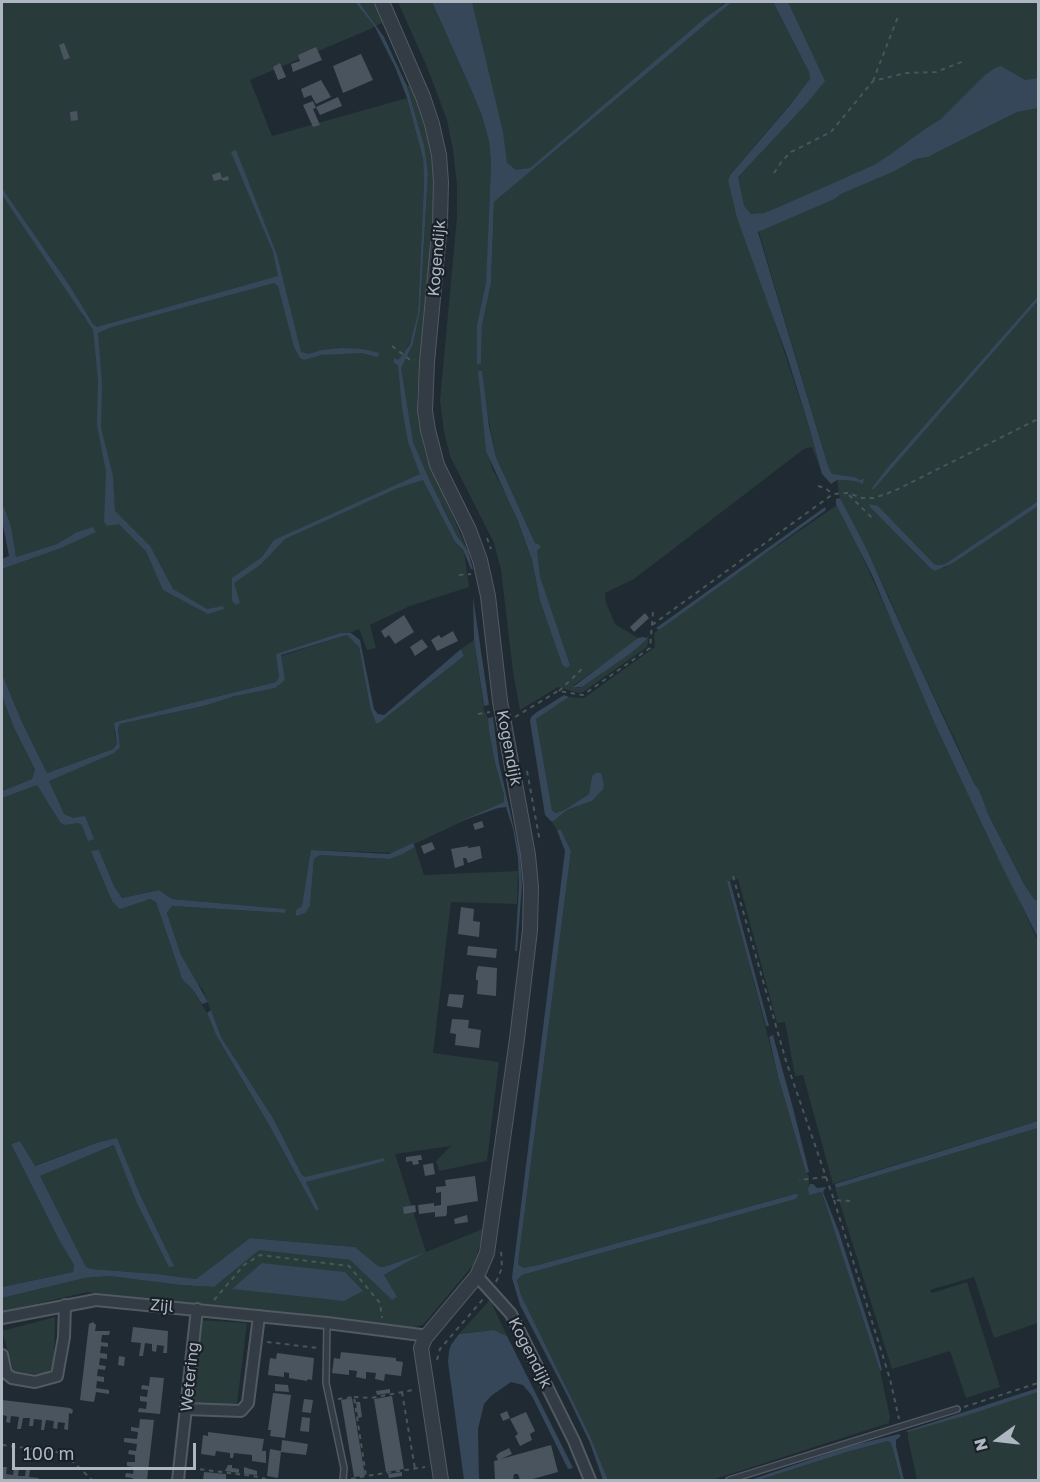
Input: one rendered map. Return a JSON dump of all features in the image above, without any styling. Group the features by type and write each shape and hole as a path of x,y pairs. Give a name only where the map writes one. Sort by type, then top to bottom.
{"street":[{"name":"Kogendijk","path":"382,2 423,97 439,155 440,223 427,362 425,411 437,465 467,524 480,560 488,596 503,717 528,855 531,918 513,1073 492,1229 485,1261 477,1276 511,1314 574,1442 590,1480"},
{"path":"441,1480 421,1348 425,1338 477,1276"},
{"name":"Zijl","path":"2,1318 96,1299 327,1323 420,1335 425,1338"},
{"path":"2,1355 6,1373 12,1378 35,1382 57,1376 64,1337 65,1305"},
{"name":"Wetering","path":"178,1480 201,1309"},
{"path":"186,1409 241,1411 248,1403 259,1316"}],"lane":[{"path":"327,1323 326,1383 344,1468 343,1480"},
{"path":"729,1480 957,1409"}],"path":[{"path":"774,173 791,152 831,132 873,81 899,14"},
{"path":"873,81 906,73 936,72 964,61"},
{"path":"392,346 409,359"},
{"path":"652,625 833,494 848,493 862,498 874,498 894,491 1038,419"},
{"path":"818,486 833,494"},
{"path":"848,493 872,518"},
{"path":"559,691 583,695 650,648 653,612"},
{"path":"503,717 516,717 559,691 585,666"},
{"path":"733,876 786,1061 834,1200 891,1379 901,1426"},
{"path":"799,1180 826,1177"},
{"path":"834,1200 852,1201"},
{"path":"201,1309 244,1265 260,1255 271,1256 349,1266 380,1303 383,1330"},
{"path":"440,1349 491,1290"},
{"path":"256,1341 327,1349"},
{"path":"329,1401 354,1397 371,1398 413,1390 412,1379"},
{"path":"957,1409 1038,1383"},
{"path":"402,1392 415,1469"},
{"path":"354,1397 366,1476"},
{"path":"2,1445 64,1452 92,1480"},
{"path":"343,1480 438,1464"},
{"path":"180,1467 260,1477 267,1480"},
{"path":"245,1480 246,1476"}],"shaded area":[{"path":"2,2 355,2 375,27 250,80 272,136 407,98 423,159 424,183 418,313 413,335 405,353 413,344 420,311 428,173 407,86 411,85 425,125 433,166 435,199 417,396 418,419 426,456 468,551 457,536 443,506 423,479 455,542 464,552 469,587 410,606 370,625 376,648 367,650 359,629 350,633 340,633 277,654 279,677 276,682 119,721 114,730 117,744 113,749 47,773 2,674 2,569 60,548 75,533 57,544 16,557 11,526 2,502 2,195 74,299 84,318 93,324 70,286 2,188"},
{"path":"359,2 375,2 382,23 376,26"},
{"path":"398,2 432,2 482,116 489,140 491,164 488,248 486,283 477,324 478,364 481,363 482,326 491,283 494,202 732,2 773,2 809,72 808,83 728,180 810,430 822,474 812,447 804,449 634,579 605,593 606,603 615,624 638,638 574,685 578,688 582,687 624,657 649,635 647,647 583,692 558,687 520,710 513,672 501,570 494,543 450,456 444,432 440,400 457,217 457,185 447,120 427,67","holes":["479,371 496,457 535,543 540,548 537,551 537,565 542,586 570,665 562,663 540,601 532,560 510,502 492,468 484,430"]},
{"path":"452,2 725,2 506,190"},
{"path":"778,2 1038,2 1038,100 749,230 734,178 817,81"},
{"path":"1038,108 1038,296 888,467 873,489 1038,301 1038,501 945,564 939,565 934,564 870,507 930,568 944,568 1038,506 1038,901 1034,899 1024,884 988,814 888,595 840,498 837,480 862,483 863,478 860,480 855,477 832,474 828,466 759,233 761,230 895,171 916,159 928,157 1017,112"},
{"path":"837,505 1038,941 1038,1121 833,1184 803,1075 795,1076 785,1022 777,1023 738,879 728,881 778,1076 806,1173 809,1176 809,1194 822,1193 880,1371 890,1417 889,1423 712,1480 608,1480 590,1436 521,1295 517,1280 522,1275 796,1199 799,1196 795,1194 538,1265 523,1268 518,1264 571,851 561,830 557,830 551,821 567,810 592,801 592,776 589,794 564,810 556,813 552,810 536,719 569,697 584,698 655,647 654,633"},
{"path":"347,635 359,647 370,707 379,723 464,656 461,649 474,640 484,710 488,718 504,802 395,853 311,850 310,906 314,859 320,855 389,859 415,847 424,875 518,871 517,904 451,902 433,1053 499,1062 487,1161 439,1171 436,1161 451,1146 395,1154 426,1252 485,1228 474,1264 423,1325 409,1328 87,1292 2,1312 2,1298 85,1278 109,1276 214,1287 259,1249 350,1260 392,1300 383,1276 422,1254 384,1267 378,1266 355,1247 250,1238 196,1279 92,1269 86,1267 39,1176 115,1145 136,1201 141,1197 117,1139 96,1143 34,1166 20,1141 11,1144 74,1265 73,1272 2,1287 2,795 120,747 118,729 120,724 204,706 285,680 281,656","holes":["99,850 114,886 122,898 159,890 172,899 286,909 285,913 172,906 167,913 181,955 192,977 203,990 221,1037 273,1118 302,1175 305,1178 336,1170 306,1182 319,1209 316,1211 216,1035 207,1013 193,990 182,979 156,902 150,899 112,901"]},
{"path":"2,696 14,728 35,768 32,779 2,791"},
{"path":"1038,1128 1038,1323 994,1338 974,1277 930,1290 932,1293 967,1282 1000,1387 966,1398 950,1351 892,1369 835,1188"},
{"path":"490,1300 507,1336 494,1330 459,1334"},
{"path":"55,1317 54,1366 47,1373 14,1372 2,1331"},
{"path":"197,1320 247,1323 237,1404 191,1403"},
{"path":"1038,1392 1038,1480 917,1480 908,1432"},
{"path":"888,1441 891,1443 901,1480 759,1480 847,1452"}],"water":[{"path":"355,2 359,2 384,37 407,86 424,145 428,173 420,311 413,344 401,368 413,442 457,536 468,551 473,569 463,550 455,542 423,480 398,488 285,539 260,565 234,583 240,603 236,605 232,601 232,578 262,557 274,540 420,474 408,442 398,365 394,363 394,358 398,360 410,344 418,313 423,159 407,98 395,67 375,27"},
{"path":"432,2 472,2 503,132 507,163 516,170 530,168 705,18 727,2 732,2 494,202 491,283 482,326 481,364 477,364 477,324 486,283 491,164 489,141 482,116"},
{"path":"773,2 788,2 825,81 738,177 744,206 751,214 764,213 874,165 941,119 995,68 1001,66 1025,80 1038,78 1038,108 1017,112 928,157 916,159 895,171 841,194 835,199 758,232 828,466 832,474 855,477 860,480 864,478 863,484 837,480 831,484 822,474 787,356 737,218 728,180 810,79 809,72"},
{"path":"236,150 277,255 301,352 309,354 342,348 380,353 377,357 362,353 321,355 304,360 300,358 294,347 278,286 274,283 112,327 98,333 102,384 101,428 113,476 115,511 150,546 173,589 207,609 223,606 224,609 208,614 163,590 146,551 119,524 107,526 104,522 106,472 97,425 98,379 93,330 2,195 2,188 97,327 278,276 273,252 231,152"},
{"path":"1038,296 1038,301 873,490 872,488 888,467"},
{"path":"478,371 482,371 489,426 496,457 535,543 540,545 537,551 540,577 570,665 566,668 562,664 540,601 532,560 517,519 486,451"},
{"path":"840,498 866,548 979,790 988,814 1024,884 1034,899 1038,901 1038,938 935,724 872,575 836,504 836,499"},
{"path":"1038,501 1038,506 1031,511 953,563 935,571 869,504 878,506 934,564 939,565 945,564"},
{"path":"2,502 11,526 16,557 57,544 75,533 93,527 96,532 61,548 2,569 2,559 9,556 2,520"},
{"path":"825,507 826,510 659,630 656,628"},
{"path":"473,597 489,705 484,706 474,640"},
{"path":"340,633 351,633 360,640 374,709 378,714 384,715 461,649 464,656 379,723 376,723 370,707 359,647 347,635 281,655 285,680 275,688 120,724 118,729 120,747 114,753 49,781 64,814 73,818 85,816 94,839 88,841 82,825 78,823 64,825 60,822 37,785 2,798 2,791 32,779 35,769 14,728 2,696 2,674 47,773 113,749 117,744 114,723 119,721 276,682 279,677 276,654"},
{"path":"638,638 647,639 631,653 582,687 573,687"},
{"path":"564,695 569,697 536,719 552,810 556,813 564,810 589,794 592,776 596,773 601,773 604,784 603,789 592,801 567,810 551,821 545,815 530,721 537,712"},
{"path":"493,717 499,763 520,855 522,885 517,951 515,951 519,886 518,858 506,807 459,822 504,802 489,730 488,718"},
{"path":"557,830 561,830 571,851 518,1264 523,1268 538,1265 795,1194 799,1195 796,1199 522,1275 517,1280 521,1295 590,1436 608,1480 603,1480 590,1443 520,1305 512,1278 565,851"},
{"path":"413,843 415,847 389,859 320,855 314,859 310,906 305,913 296,916 296,910 302,906 311,850 389,854"},
{"path":"99,850 114,886 122,898 159,890 172,899 286,909 285,913 172,906 167,913 181,955 208,1002 202,1004 182,979 156,902 150,899 120,909 112,901 91,851"},
{"path":"727,881 730,881 769,1026 766,1026"},
{"path":"211,1010 221,1037 273,1118 302,1175 305,1177 384,1158 385,1161 306,1182 319,1209 316,1211 216,1035 207,1013"},
{"path":"773,1035 809,1172 806,1173 778,1076 769,1037"},
{"path":"1038,1121 1038,1128 836,1188 835,1184"},
{"path":"117,1138 141,1197 174,1266 169,1267 136,1201 114,1145 40,1176 86,1267 196,1279 250,1238 355,1247 378,1266 384,1267 426,1252 384,1275 397,1297 392,1300 350,1260 259,1250 214,1287 109,1276 85,1278 2,1298 2,1287 73,1272 74,1265 11,1144 20,1141 35,1166 96,1143"},
{"path":"810,1184 817,1188 826,1187 823,1192 839,1232 877,1351 882,1370 880,1371 822,1193 809,1195"},
{"path":"262,1263 345,1272 363,1291 344,1301 232,1289"},
{"path":"494,1330 507,1336 573,1468 568,1469 532,1396 523,1385 511,1382 484,1404 478,1429 479,1480 464,1480 448,1362 449,1351 459,1334"},
{"path":"1038,1388 1038,1392 974,1413 906,1431"},
{"path":"899,1434 901,1436 896,1440 896,1446 904,1480 901,1480 891,1443 888,1441 759,1480 753,1479 850,1446"}],"building":[{"path":"64,43 70,58 64,60 59,45"},
{"path":"316,47 322,60 293,72 291,64 300,61 298,55"},
{"path":"361,54 373,80 343,93 333,66"},
{"path":"280,63 286,77 278,80 273,67"},
{"path":"321,80 331,97 316,104 311,95 304,98 301,89"},
{"path":"338,97 342,106 320,115 316,107"},
{"path":"313,101 316,108 313,109 320,125 313,127 303,105"},
{"path":"77,111 78,120 71,121 70,112"},
{"path":"220,172 222,178 228,176 229,180 214,181 212,175"},
{"path":"645,613 649,618 634,632 630,627"},
{"path":"404,615 414,632 395,644 389,635 385,638 381,631"},
{"path":"453,631 458,641 437,651 431,640 439,635 441,638"},
{"path":"422,639 428,647 415,656 410,647"},
{"path":"482,821 484,827 475,830 473,824"},
{"path":"432,842 435,849 424,854 421,846"},
{"path":"468,846 468,848 480,846 482,858 468,863 466,858 463,858 464,865 455,868 451,849"},
{"path":"461,907 474,909 473,921 480,922 479,937 458,934"},
{"path":"468,946 497,949 496,958 467,955"},
{"path":"478,966 497,968 496,996 477,994"},
{"path":"449,994 464,995 462,1008 447,1006"},
{"path":"452,1019 469,1020 468,1028 481,1030 479,1048 455,1045 456,1034 450,1033"},
{"path":"421,1155 422,1160 418,1160 419,1164 413,1165 412,1161 406,1162 406,1157"},
{"path":"433,1163 435,1174 425,1176 423,1165"},
{"path":"475,1176 478,1201 447,1206 446,1216 435,1217 435,1212 419,1214 418,1205 434,1203 434,1206 441,1205 441,1192 436,1193 436,1187 446,1186 445,1180"},
{"path":"415,1205 416,1212 404,1214 403,1207"},
{"path":"467,1215 468,1222 455,1224 454,1219"},
{"path":"93,1322 96,1325 95,1331 110,1331 109,1335 102,1335 101,1342 108,1343 108,1347 101,1346 100,1353 107,1354 107,1359 100,1358 99,1365 106,1366 105,1370 98,1369 97,1376 104,1377 104,1382 97,1381 96,1388 109,1390 109,1394 96,1392 94,1402 80,1400 89,1324"},
{"path":"133,1327 168,1331 167,1353 163,1353 164,1346 157,1345 156,1352 152,1351 152,1344 145,1343 143,1356 139,1356 141,1343 131,1342"},
{"path":"341,1352 396,1358 396,1361 403,1362 401,1376 385,1374 384,1381 375,1379 376,1373 366,1372 366,1379 356,1377 357,1371 349,1370 349,1375 332,1373 334,1358 340,1359"},
{"path":"277,1353 314,1358 312,1380 289,1378 289,1373 284,1372 284,1377 268,1375 270,1358 276,1359"},
{"path":"119,1356 125,1357 124,1366 118,1365"},
{"path":"150,1377 164,1378 160,1414 138,1412 139,1408 146,1409 147,1402 140,1401 140,1396 147,1397 148,1390 141,1389 142,1385 149,1386"},
{"path":"275,1384 288,1385 289,1392 275,1391"},
{"path":"390,1389 390,1393 377,1395 376,1391"},
{"path":"273,1393 291,1395 285,1438 270,1436 271,1430 268,1430"},
{"path":"392,1396 404,1469 386,1472 374,1399"},
{"path":"352,1398 365,1476 354,1477 341,1400"},
{"path":"304,1399 313,1400 311,1413 302,1412"},
{"path":"2,1400 70,1408 73,1410 72,1414 69,1413 68,1430 64,1429 65,1423 58,1422 57,1429 53,1428 54,1421 46,1420 44,1430 41,1430 42,1420 34,1419 33,1426 29,1426 30,1418 23,1418 21,1429 17,1429 19,1417 11,1416 10,1423 6,1422 7,1416 2,1415"},
{"path":"356,1402 360,1402 362,1417 358,1418"},
{"path":"507,1411 510,1418 503,1421 500,1414"},
{"path":"526,1412 535,1431 530,1434 532,1440 520,1446 515,1436 518,1434 510,1419"},
{"path":"302,1417 310,1418 309,1432 300,1431"},
{"path":"140,1419 154,1420 147,1480 132,1480 133,1478 125,1477 126,1473 133,1474 134,1467 127,1466 127,1462 135,1462 135,1455 128,1454 129,1450 136,1451 137,1444 124,1442 124,1438 137,1439 138,1432 131,1431 131,1427 139,1428"},
{"path":"208,1432 264,1439 262,1451 266,1451 266,1463 252,1461 252,1455 234,1453 233,1458 230,1458 230,1453 216,1451 215,1456 201,1454 203,1435 208,1436"},
{"path":"282,1440 308,1444 306,1455 281,1452 278,1478 267,1476 270,1449 281,1451"},
{"path":"551,1445 558,1472 529,1480 520,1480 518,1474 514,1474 513,1480 495,1480 494,1461 498,1460 496,1456 499,1453 509,1448 512,1454 501,1459"},
{"path":"228,1465 239,1469 239,1473 225,1471"},
{"path":"3,1467 7,1467 6,1474 13,1475 14,1468 19,1468 18,1476 25,1476 26,1469 30,1470 29,1477 39,1478 38,1480 2,1480"},
{"path":"244,1467 257,1471 257,1475 244,1474"},
{"path":"204,1472 226,1474 226,1480 203,1480"},
{"path":"402,1472 402,1476 389,1478 388,1474"}]}
